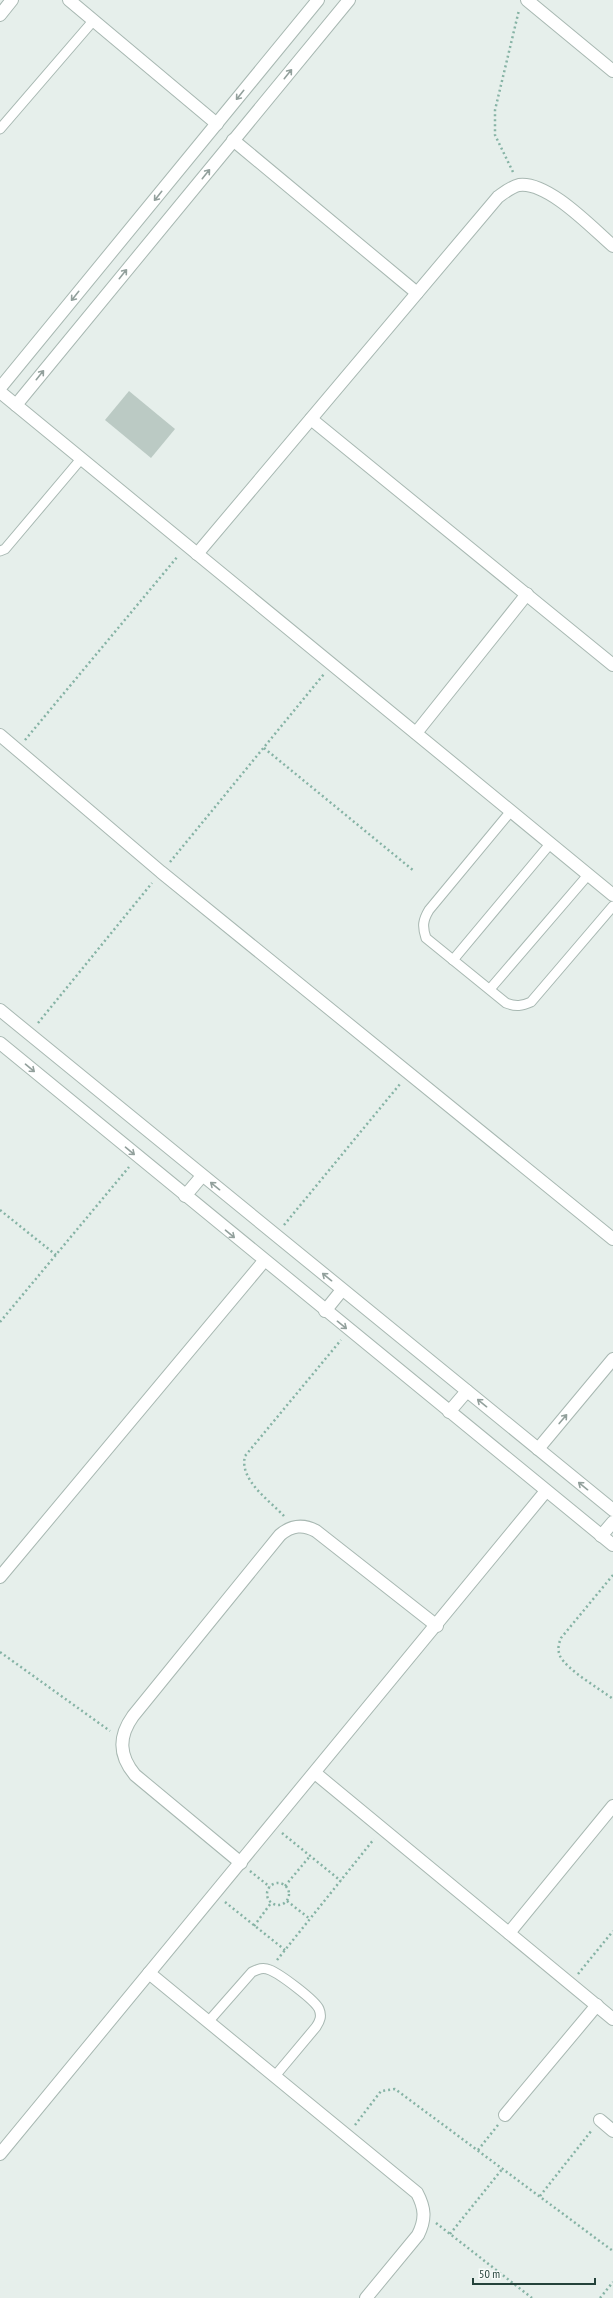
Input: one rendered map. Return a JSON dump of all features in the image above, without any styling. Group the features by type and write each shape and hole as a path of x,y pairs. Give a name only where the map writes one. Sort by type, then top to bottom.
{"street":[{"path":"0,14 12,0"},
{"path":"69,0 217,124"},
{"path":"0,388 318,0"},
{"path":"16,405 349,0"},
{"path":"523,4 613,71"},
{"path":"233,140 418,293"},
{"path":"198,554 498,197 508,189 520,185 549,193 613,246"},
{"path":"0,392 613,895"},
{"path":"311,419 613,665"},
{"path":"416,733 527,594"},
{"path":"0,735 162,872 613,1239"},
{"path":"0,1010 613,1510"},
{"path":"0,1043 349,1331 613,1545"},
{"path":"185,1196 202,1176"},
{"path":"0,1576 264,1261"},
{"path":"325,1311 342,1290"},
{"path":"538,1449 613,1359"},
{"path":"449,1412 467,1391"},
{"path":"0,2154 437,1626 546,1491"},
{"path":"601,1536 613,1522"},
{"path":"241,1863 135,1776 127,1765 122,1752 122,1739 125,1726 280,1535 294,1527 310,1528 316,1531 437,1626"},
{"path":"315,1773 613,2019"},
{"path":"509,1933 613,1806"},
{"path":"149,1973 417,2193 425,2214 423,2225 418,2235 366,2298"},
{"path":"505,2115 597,2005"},
{"path":"600,2120 613,2131"}],"lane":[{"path":"0,129 93,21"},
{"path":"0,551 5,549 82,459"},
{"path":"511,811 424,918 423,928 426,938 506,1002 514,1006 523,1006 531,1002 613,906"},
{"path":"453,960 550,844"},
{"path":"490,989 588,875"},
{"path":"208,2022 252,1972 264,1968 270,1970 316,2004 320,2014 316,2027 275,2076"}],"path":[{"path":"520,185 496,135 496,110 523,4"},
{"path":"17,750 187,546"},
{"path":"30,1034 332,664"},
{"path":"264,748 414,871"},
{"path":"276,1235 409,1073"},
{"path":"0,1322 137,1157"},
{"path":"0,1210 56,1254"},
{"path":"294,1527 246,1476 243,1462 245,1456 349,1331"},
{"path":"613,1575 561,1638 558,1649 567,1664 613,1699"},
{"path":"0,1652 122,1739"},
{"path":"272,1825 341,1881"},
{"path":"270,1970 382,1829"},
{"path":"285,1886 310,1856"},
{"path":"241,1863 270,1887"},
{"path":"276,1883 285,1886 289,1893 287,1901 279,1906 271,1903 267,1894 270,1887 276,1883"},
{"path":"215,1894 285,1950"},
{"path":"287,1901 310,1918"},
{"path":"254,1926 271,1903"},
{"path":"570,1983 613,1932"},
{"path":"348,2135 381,2091 390,2088 399,2091 613,2252"},
{"path":"478,2150 505,2115"},
{"path":"540,2196 600,2120"},
{"path":"450,2234 503,2168"},
{"path":"425,2214 532,2298"},
{"path":"600,2298 613,2282"}],"building":[{"path":"129,391 175,429 151,458 105,420"}]}
